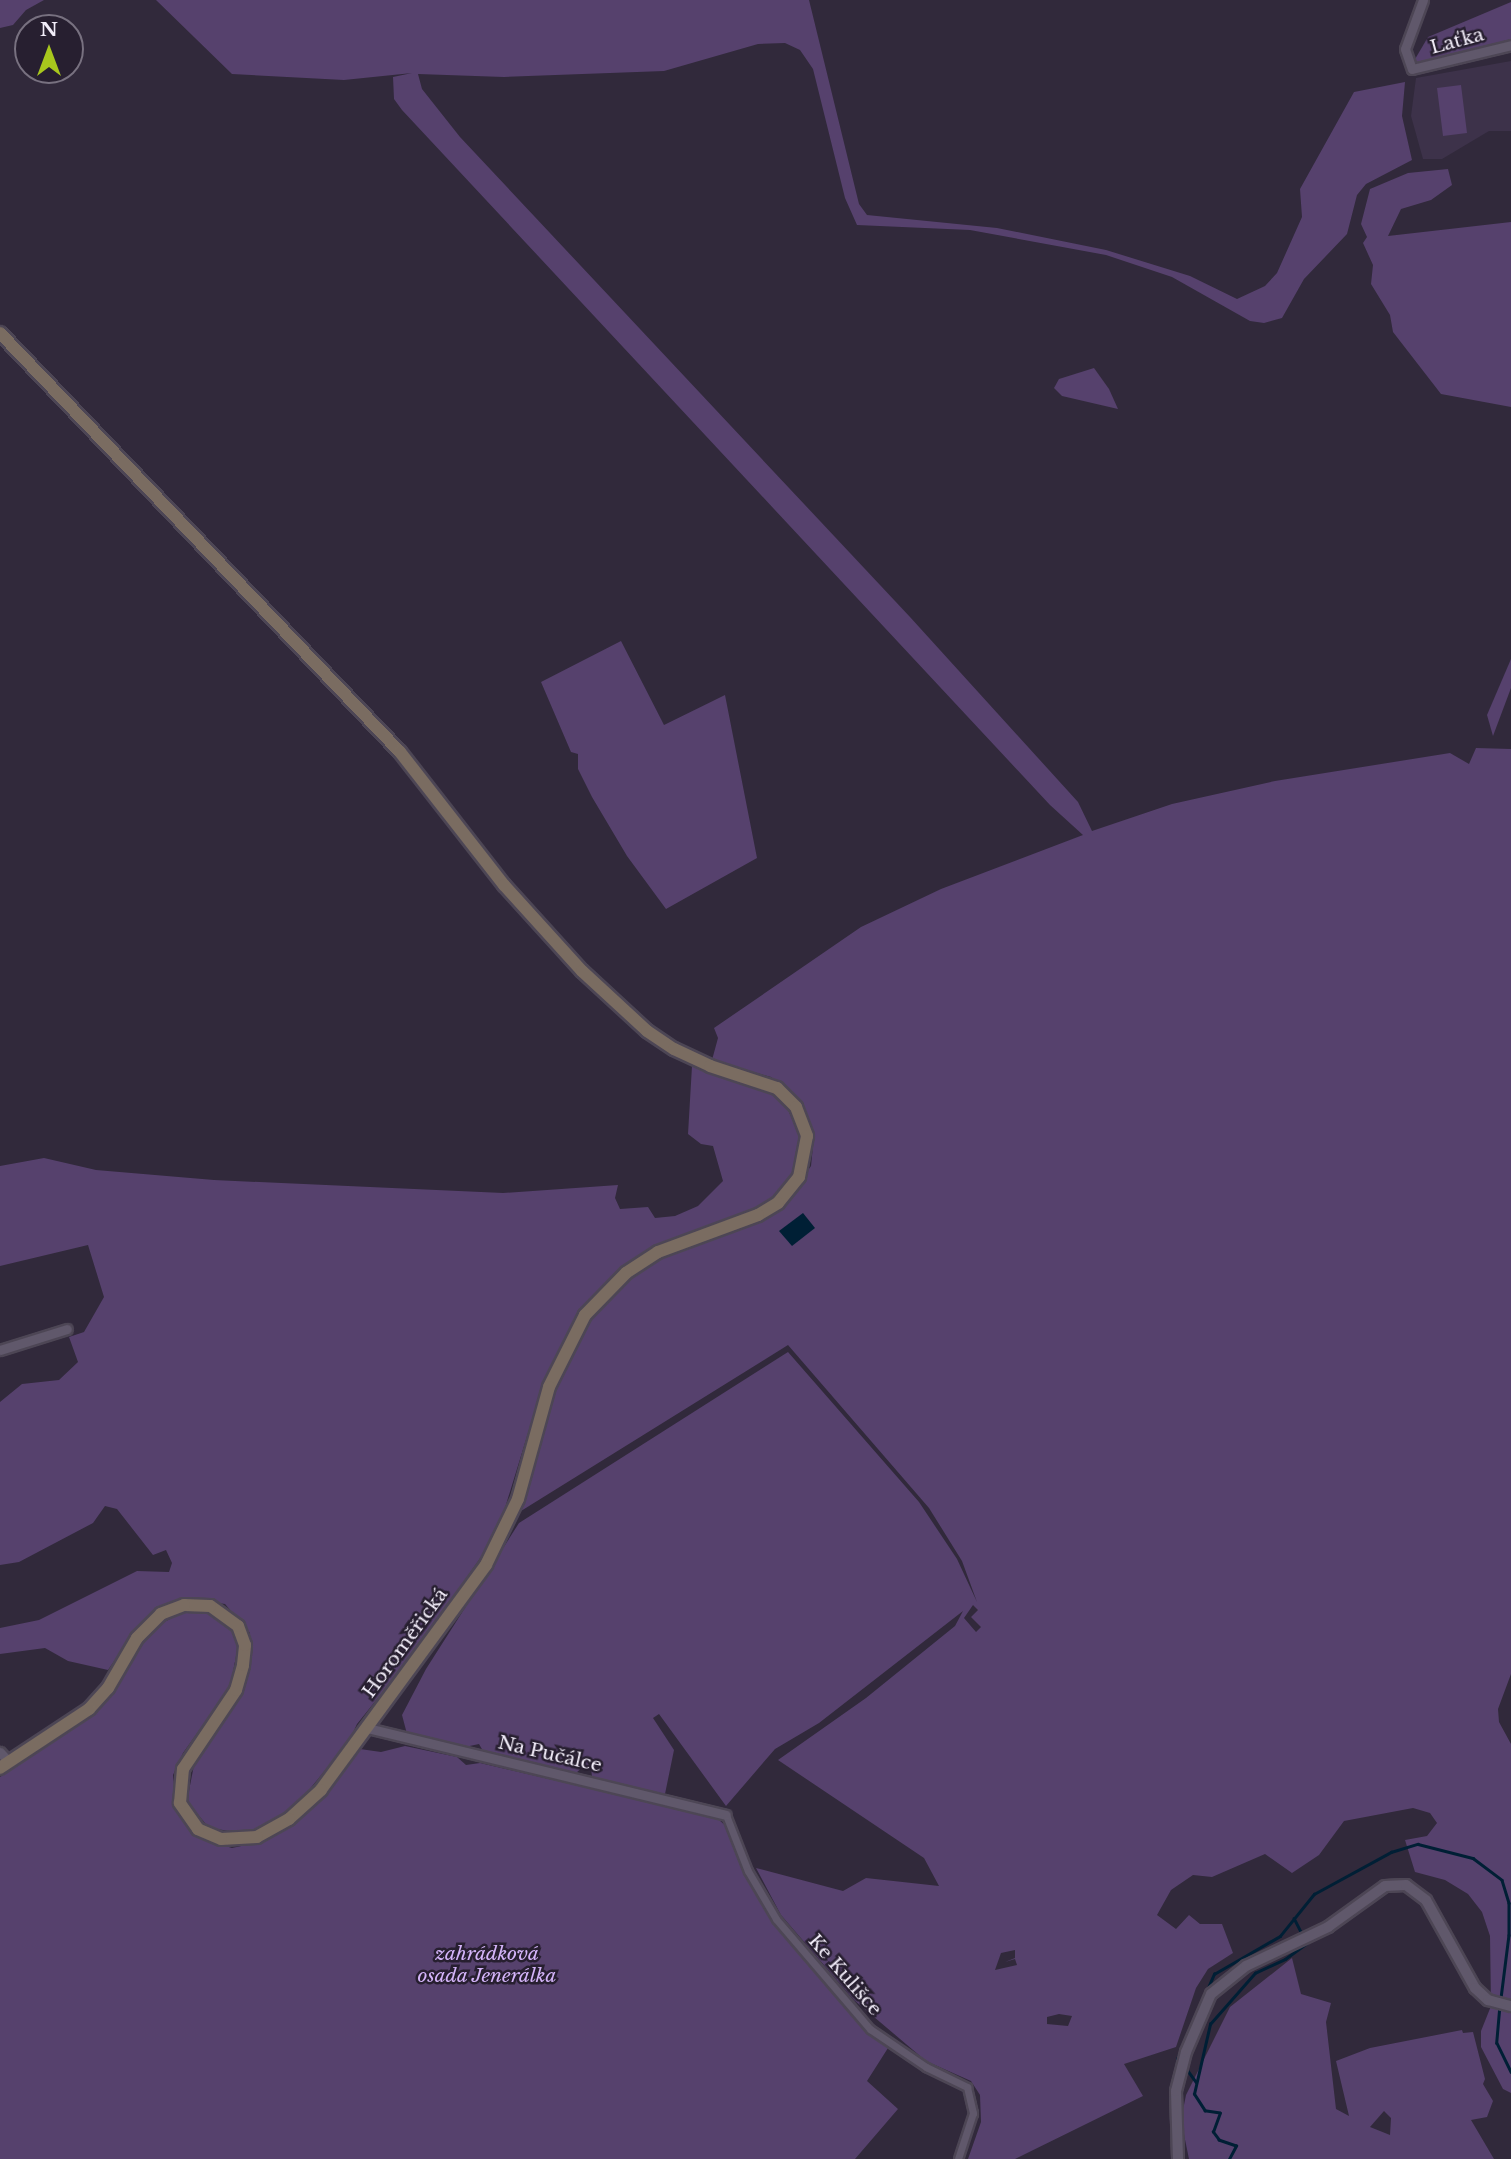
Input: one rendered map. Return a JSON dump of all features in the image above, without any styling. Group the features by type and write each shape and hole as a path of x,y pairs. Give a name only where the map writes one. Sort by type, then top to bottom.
{"main road":[{"name":"Horoměřická","path":"0,333 400,752 504,885 582,971 647,1031 674,1049 710,1066 769,1083 790,1099 807,1136 799,1177 778,1203 758,1215 647,1259 585,1315 550,1387 518,1499 503,1537 321,1790 289,1819 245,1840 205,1834 183,1809 180,1777 189,1756 236,1690 245,1645 239,1626 221,1610 184,1605 151,1622 89,1709 3,1760"}],"street":[{"name":"Laťka","path":"1423,0 1405,49 1412,69 1511,46"},
{"path":"0,1350 67,1329"},
{"name":"Na Pučálce","path":"367,1728 726,1815"},
{"name":"Ke Kulišce","path":"726,1815 748,1871 776,1919 870,2029 926,2067 967,2087 973,2113 958,2159"},
{"path":"1178,2159 1177,2091 1186,2052 1211,1994 1246,1966 1306,1939 1376,1891 1393,1884 1406,1885 1426,1900 1475,1988 1496,2002 1511,2006"}],"shaded area":[{"path":"1511,61 1511,131 1489,131 1442,159 1423,159 1411,116 1416,78"}],"green space":[{"path":"0,0 44,0 23,14 14,14 13,25 0,28"},
{"path":"156,0 809,0 859,204 867,215 997,228 1106,250 1190,276 1237,299 1265,286 1277,273 1302,217 1300,189 1354,92 1405,82 1402,116 1412,160 1366,184 1357,195 1347,234 1304,279 1282,318 1264,323 1250,321 1172,277 1106,255 970,230 857,225 845,198 813,69 800,50 785,43 758,44 664,71 504,77 418,74 422,89 460,137 910,617 1078,802 1092,831 1172,804 1275,781 1450,753 1469,764 1476,748 1511,749 1511,1674 1498,1709 1499,1722 1511,1744 1511,2093 1503,2089 1481,2047 1481,2031 1491,2006 1490,1936 1482,1912 1468,1894 1445,1880 1415,1872 1405,1840 1427,1836 1437,1823 1430,1813 1413,1808 1344,1821 1319,1855 1292,1873 1265,1854 1212,1877 1193,1875 1171,1890 1157,1915 1176,1929 1189,1915 1200,1924 1222,1924 1233,1953 1208,1969 1196,1988 1176,2047 1124,2064 1143,2096 1015,2159 968,2159 981,2122 980,2095 971,2081 926,2061 854,2000 781,1915 756,1868 843,1891 866,1878 939,1886 924,1858 778,1760 866,1698 955,1626 963,1611 819,1723 775,1749 726,1806 659,1714 653,1718 674,1750 665,1794 592,1777 591,1767 585,1765 576,1773 483,1751 479,1744 465,1747 407,1734 402,1715 426,1669 519,1523 788,1352 919,1502 957,1559 977,1602 962,1561 929,1508 788,1345 521,1511 556,1389 590,1319 630,1279 661,1258 761,1221 782,1208 811,1166 814,1136 802,1103 771,1077 712,1060 718,1038 714,1028 861,927 941,889 1083,835 1050,805 402,110 394,99 393,77 412,73 344,80 232,74","holes":["973,1605 978,1610 971,1617 981,1627 976,1632 964,1618","1015,1950 1015,1958 1005,1962 1015,1959 1017,1965 995,1970 1001,1953","1059,2014 1072,2016 1068,2026 1047,2024 1047,2017"]},
{"path":"1511,2 1511,39 1411,66 1428,37"},
{"path":"1461,85 1467,133 1443,136 1437,88"},
{"path":"1448,169 1452,185 1431,200 1401,209 1388,236 1511,222 1511,407 1441,394 1393,332 1390,315 1371,284 1373,265 1363,243 1367,237 1361,224 1370,189 1408,173"},
{"path":"1094,368 1109,389 1118,409 1062,396 1054,388 1059,379"},
{"path":"621,641 664,725 725,695 757,858 666,909 627,856 592,797 578,769 578,754 571,752 541,682"},
{"path":"1511,659 1511,688 1493,736 1487,715"},
{"path":"692,1066 766,1090 785,1104 801,1137 793,1174 773,1198 755,1209 643,1254 580,1311 543,1384 497,1534 414,1653 357,1724 349,1741 300,1801 270,1824 244,1833 209,1828 187,1801 195,1760 242,1693 248,1675 250,1633 225,1604 183,1598 157,1608 132,1635 108,1670 68,1661 45,1648 0,1654 0,1628 39,1620 137,1571 169,1572 172,1563 166,1550 153,1555 117,1509 105,1506 93,1523 19,1562 0,1565 0,1402 22,1384 59,1380 78,1362 69,1337 84,1332 104,1297 88,1245 0,1266 0,1166 44,1158 96,1170 214,1180 503,1193 618,1185 615,1198 620,1209 648,1207 655,1218 675,1216 698,1206 723,1181 713,1146 701,1144 688,1134"},
{"name":"zahrádková osada Jenerálka","path":"185,1611 208,1612 233,1629 238,1646 230,1687 183,1753 173,1775 177,1812 202,1839 232,1848 268,1840 309,1811 360,1749 381,1752 405,1746 457,1757 466,1765 480,1763 717,1818 729,1829 781,1931 865,2030 888,2048 867,2081 898,2109 855,2159 0,2159 0,1777 94,1714 155,1627"},
{"path":"1292,1958 1301,1994 1331,2003 1326,2022 1336,2109 1349,2116 1336,2061 1370,2048 1462,2030 1463,2033 1473,2032 1485,2079 1483,2084 1493,2101 1487,2117 1471,2120 1494,2159 1189,2159 1181,2120 1186,2095 1230,2007","holes":["1384,2111 1391,2118 1390,2135 1370,2127"]}],"water":[{"path":"803,1213 815,1228 792,1246 779,1231"}],"waterway":[{"path":"1177,2059 1214,1974 1280,1936 1314,1894 1391,1852 1418,1844 1473,1858 1502,1880 1509,1903 1509,1935 1501,1998"},
{"path":"1294,1918 1302,1934"},
{"path":"1229,2159 1236,2146 1219,2140 1213,2132 1220,2113 1205,2111 1194,2094 1210,2024 1255,1973 1285,1959 1307,1943 1305,1940"},
{"path":"1500,2005 1497,2043 1511,2072"},
{"path":"1186,2068 1196,2082"}]}
